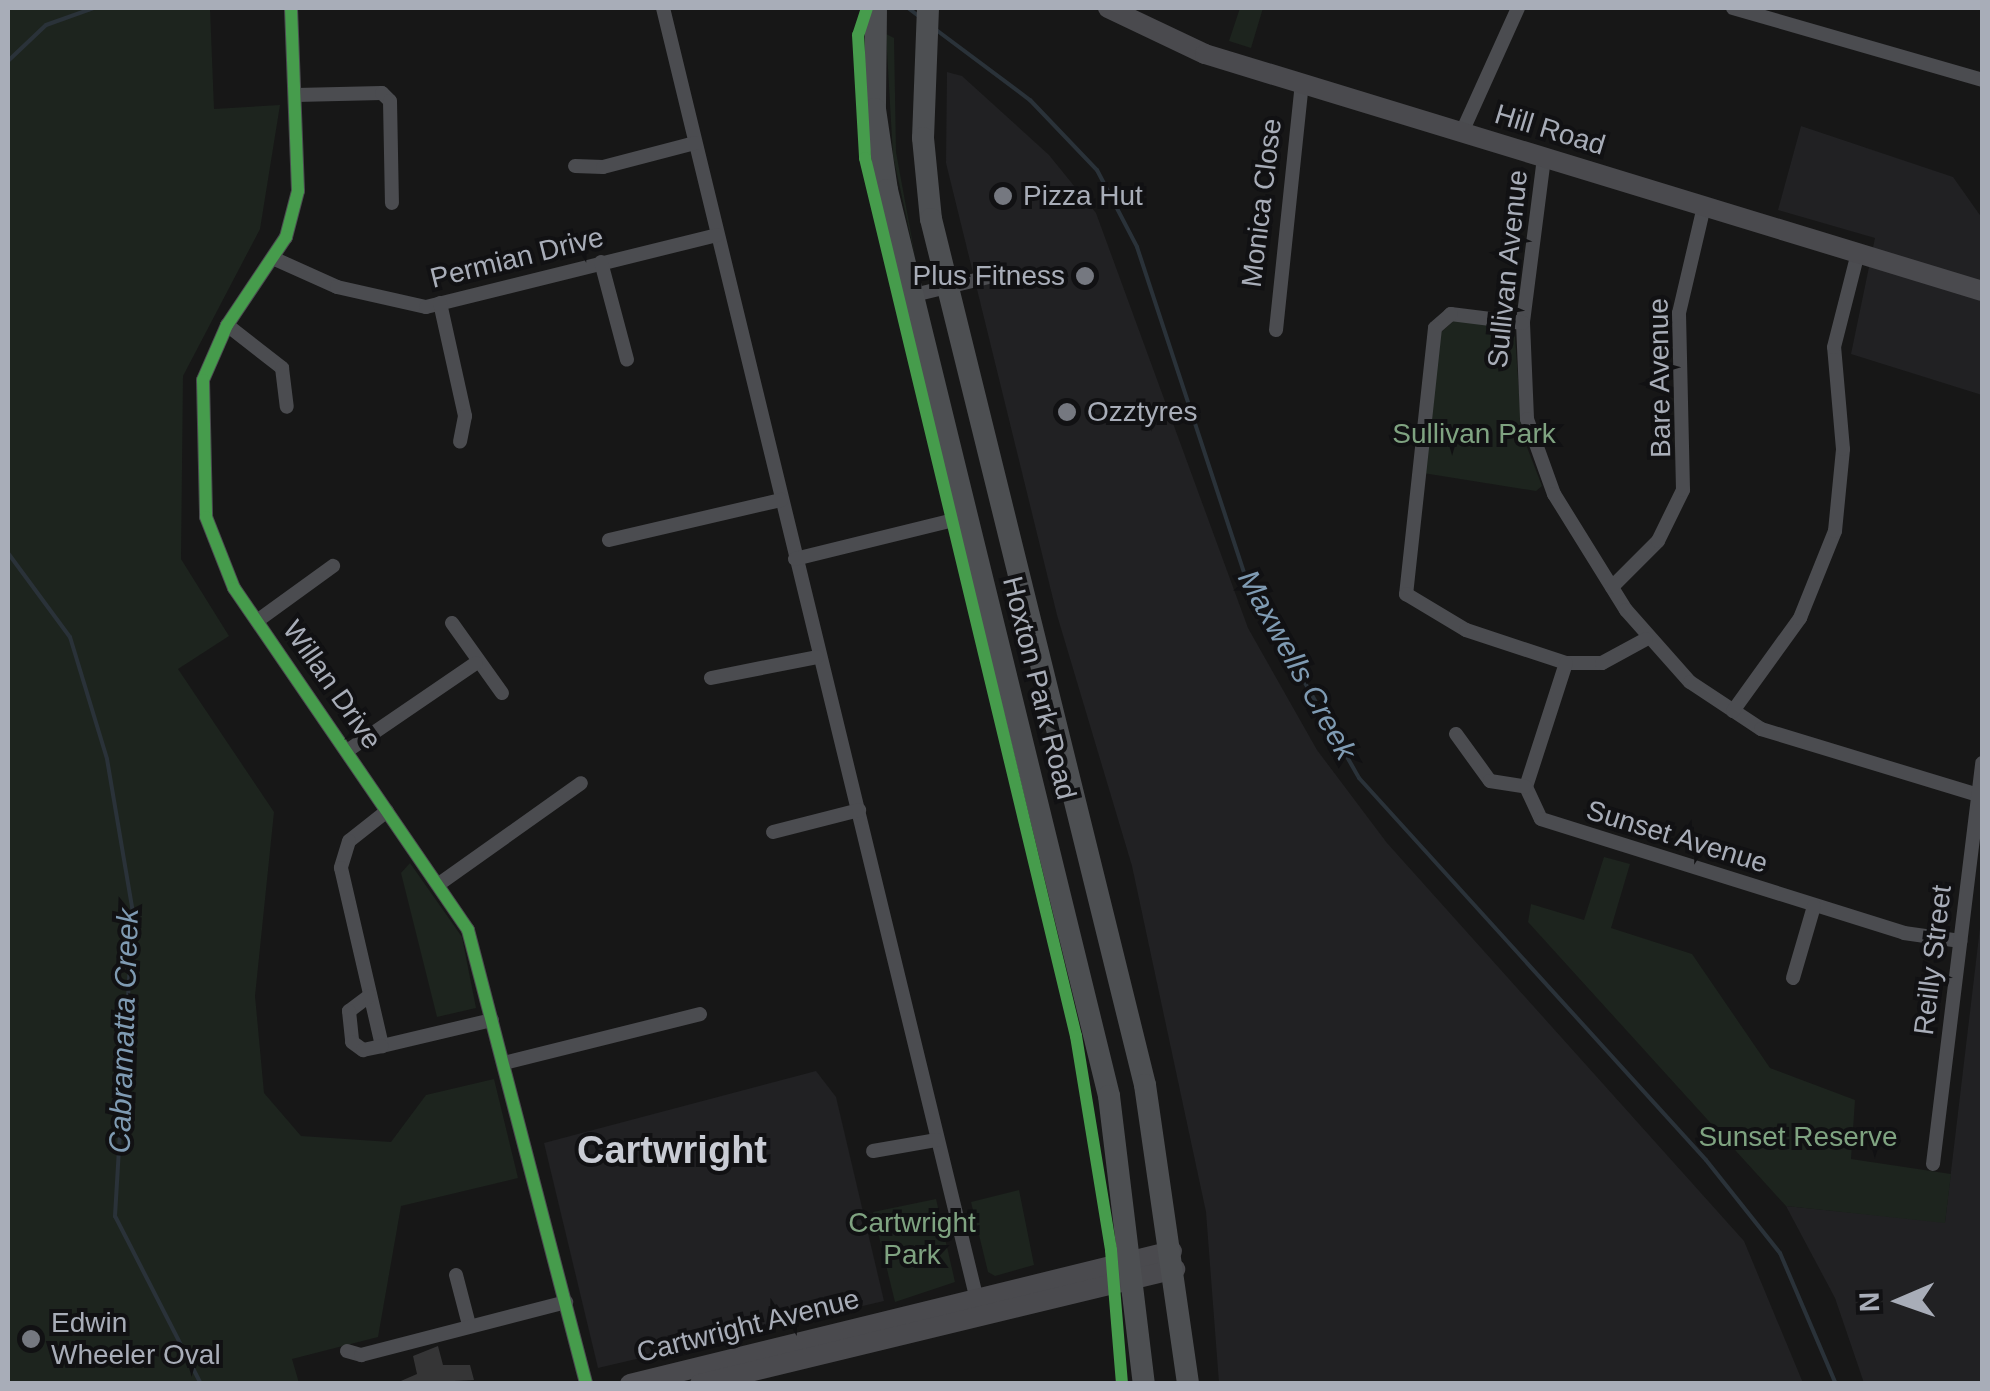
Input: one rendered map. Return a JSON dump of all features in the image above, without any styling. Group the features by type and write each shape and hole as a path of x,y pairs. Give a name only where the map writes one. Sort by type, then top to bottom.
{"main road":[{"name":"Hoxton Park Road","path":"928,8 924,170 948,287 1144,1084 1174,1260 1188,1384"},
{"name":"Hill Road","path":"1108,8 1205,54 1982,291"},
{"name":"Hoxton Park Road","path":"876,18 879,147 1110,1096 1135,1269 1144,1384"},
{"name":"Cartwright Avenue","path":"636,1382 896,1327 1174,1260"},
{"name":"Cartwright Avenue","path":"700,1384 896,1327"}],"street":[{"name":"Willan Drive","path":"291,8 298,190 275,259 227,326 203,380 206,517 222,564 257,621 468,930 586,1384"},
{"path":"662,8 979,1307"},
{"path":"1462,132 1518,8"},
{"path":"1740,9 1982,80"},
{"name":"Monica Close","path":"1276,330 1302,83"},
{"path":"296,95 382,93 390,101 392,203"},
{"path":"575,166 602,168 695,143"},
{"name":"Sullivan Avenue","path":"1544,158 1523,322 1522,385 1537,458 1646,638 1732,711 1782,738 1978,795"},
{"name":"Bare Avenue","path":"1612,587 1658,541 1683,490 1679,313 1704,206"},
{"name":"Permian Drive","path":"275,259 385,302 440,304 717,235"},
{"path":"1732,711 1800,618 1832,541 1843,469 1834,347 1858,252"},
{"path":"602,262 627,360"},
{"path":"914,296 1005,274"},
{"path":"440,304 465,416 460,442"},
{"path":"1523,322 1452,314 1435,328 1404,586 1450,623 1566,663 1602,663 1646,638"},
{"path":"227,326 282,368 287,408"},
{"path":"609,540 781,500"},
{"path":"795,560 966,517"},
{"path":"257,621 333,566"},
{"path":"452,623 476,662 502,692"},
{"path":"711,678 818,656"},
{"path":"347,751 476,662"},
{"path":"1456,734 1490,781 1526,787 1566,663"},
{"name":"Reilly Street","path":"1933,1164 1982,763"},
{"path":"440,884 581,783"},
{"name":"Sunset Avenue","path":"1526,787 1534,813 1549,823 1814,906 1960,941"},
{"path":"772,832 859,810"},
{"path":"382,1046 342,854 388,811"},
{"path":"1793,978 1814,906"},
{"path":"369,996 349,1011 352,1042 362,1050 492,1020"},
{"path":"504,1063 700,1014"},
{"path":"873,1151 938,1140"},
{"path":"456,1275 470,1326"},
{"path":"354,1353 566,1302"},
{"path":"636,1382 677,1384"}],"shaded area":[{"path":"947,72 962,76 1049,155 1096,213 1248,628 1317,750 1387,843 1744,1241 1803,1383 1219,1383 1206,1212 1132,866 1057,615 946,163"},
{"path":"1801,126 1953,177 1982,218 1982,395 1851,354 1875,238 1778,210"},
{"path":"1982,911 1982,1383 1864,1383 1835,1298 1786,1206 1945,1222"},
{"path":"816,1071 836,1097 884,1301 598,1368 544,1143"}],"green space":[{"path":"8,8 210,8 214,109 280,105 260,229 183,376 181,559 229,636 178,669 274,812 255,996 264,1093 301,1136 391,1142 426,1095 494,1079 518,1178 401,1206 378,1337 292,1359 299,1383 8,1384"},
{"path":"1240,8 1263,8 1251,48 1229,41"},
{"path":"886,34 894,38 896,152 916,261 893,156"},
{"name":"Sullivan Park","path":"1456,319 1503,326 1515,337 1522,434 1542,486 1536,491 1423,473 1440,333"},
{"name":"Sunset Reserve","path":"1604,857 1630,864 1611,928 1692,954 1770,1068 1855,1100 1851,1159 1951,1174 1945,1223 1786,1206 1528,922 1531,904 1584,920"},
{"path":"410,863 462,937 476,1008 437,1017 401,873"},
{"path":"1019,1190 1034,1265 995,1276 988,1272 971,1202"},
{"name":"Cartwright Park","path":"936,1199 955,1282 895,1302 873,1212"}],"building":[{"path":"438,1346 443,1365 470,1365 474,1380 394,1384 417,1374 413,1356"}],"waterway":[{"name":"Cabramatta Creek","path":"8,61 46,25 94,8"},
{"name":"Maxwells Creek","path":"908,8 920,17"},
{"name":"Maxwells Creek","path":"935,29 1030,100 1097,170 1137,247 1246,579 1359,778 1706,1160 1780,1253 1836,1384"},
{"name":"Cabramatta Creek","path":"8,553 70,637 107,759 133,913 115,1216 201,1384"}],"cycle path":[{"path":"291,8 298,191 286,237 227,325 203,380 206,517 234,588 468,930 586,1384"},
{"path":"867,8 858,35 865,158 1076,1036 1111,1250 1122,1384"}],"place":[{"name":"Pizza Hut","path":"1003,196"},
{"name":"Plus Fitness","path":"1085,276"},
{"name":"Ozztyres","path":"1067,412"},
{"name":"Edwin Wheeler Oval","path":"31,1339"}],"district":[{"name":"Cartwright","path":"672,1151"}]}
